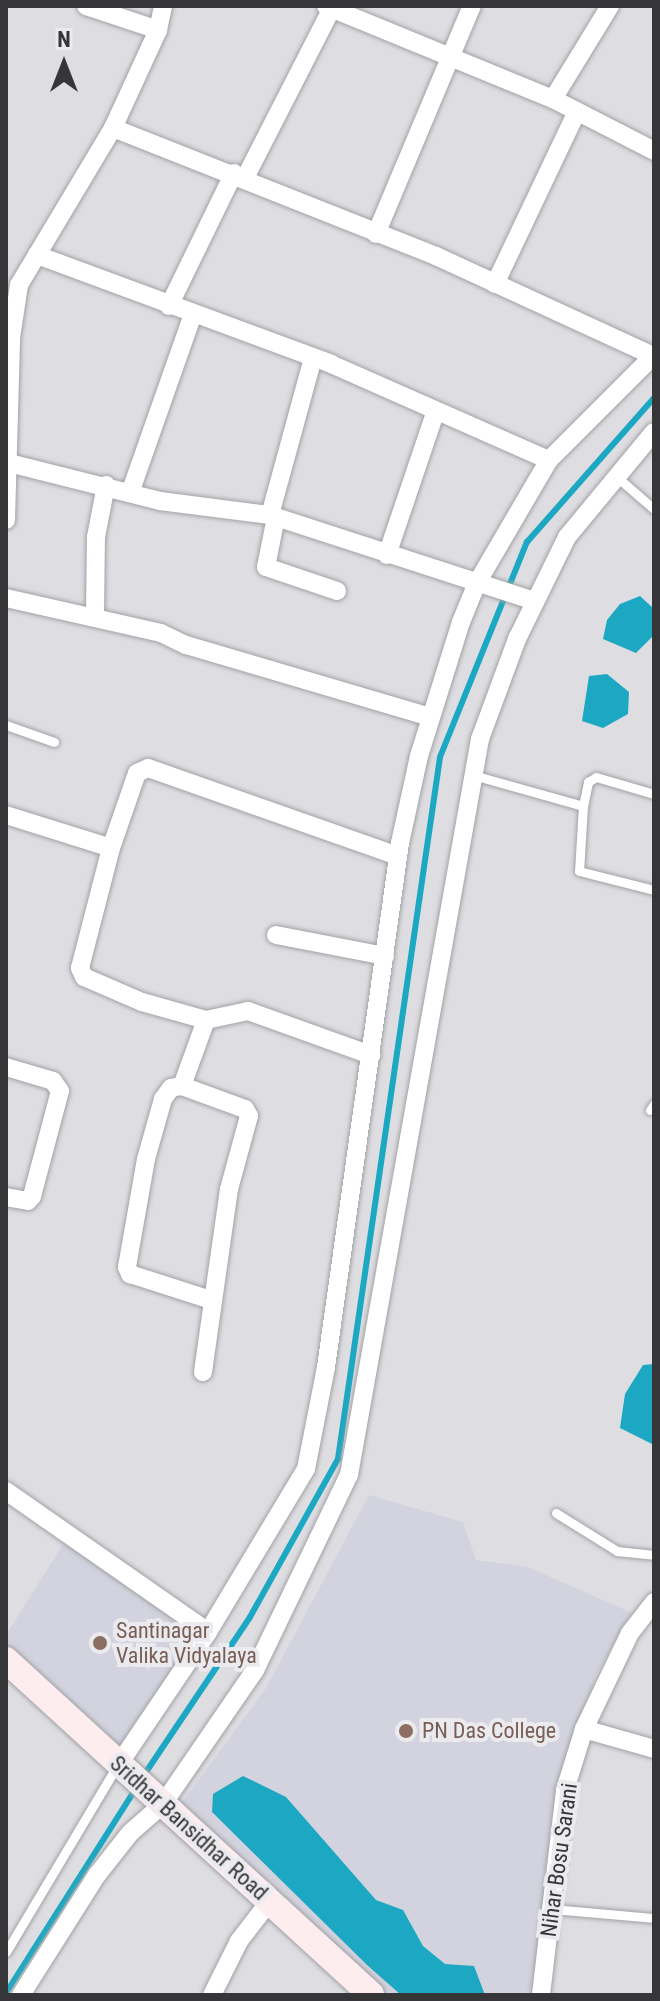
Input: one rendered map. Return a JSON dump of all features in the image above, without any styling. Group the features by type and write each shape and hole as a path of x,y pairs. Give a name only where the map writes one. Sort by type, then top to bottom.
{"street":[{"path":"6,520 14,308 19,285 113,128 158,30 163,6"},
{"path":"376,234 448,54 472,6"},
{"path":"553,99 610,6"},
{"path":"93,7 158,30"},
{"path":"169,306 328,8 553,99 654,151"},
{"path":"495,284 577,111"},
{"path":"21,1995 97,1875 130,1833 138,1782 208,1632 306,1469 371,1055 398,856 431,717 484,585 549,460 653,356 495,284 239,175 113,128"},
{"path":"37,255 313,358 549,460"},
{"path":"130,493 193,314"},
{"path":"313,358 273,516 267,569 337,591"},
{"path":"387,555 435,413"},
{"path":"138,1782 255,1670 349,1475 371,1377 403,1155 423,1070 480,739 534,601 567,537 614,475 654,432"},
{"path":"9,463 130,493 273,516 534,601"},
{"path":"95,615 96,537 106,485"},
{"path":"6,598 95,615 431,717"},
{"path":"371,1055 248,1011 206,1020 142,1002 81,974 111,848 137,773 148,768 398,856"},
{"path":"6,815 111,848"},
{"path":"276,935 385,956"},
{"path":"182,1086 206,1020"},
{"path":"6,1067 53,1081 60,1091 32,1196 22,1201 6,1197"},
{"path":"203,1372 211,1300 237,1147 249,1116 245,1109 182,1086 171,1088 163,1099 149,1146 127,1267 130,1274 211,1300"},
{"path":"6,1491 208,1632"},
{"name":"Nihar Bosu Sarani","path":"541,1995 565,1790 584,1729 630,1633 654,1603"},
{"name":"Sridhar Bansidhar Road","path":"6,1660 371,1995"},
{"path":"584,1729 654,1749"},
{"path":"212,1995 239,1941 269,1902"}],"lane":[{"path":"614,475 654,509"},
{"path":"6,725 54,742"},
{"path":"473,775 583,806"},
{"path":"654,794 596,777 588,782 583,806 579,871 654,890"},
{"path":"556,1513 617,1551 654,1555"},
{"path":"6,1952 138,1782"},
{"path":"551,1909 654,1918"}],"shaded area":[{"name":"PN Das College","path":"369,1495 463,1522 476,1560 528,1567 632,1613 596,1674 565,1775 530,1995 382,1995 178,1808 266,1688"},
{"name":"Santinagar Valika Vidyalaya","path":"65,1541 202,1632 117,1752 6,1652 6,1635"}],"water":[{"path":"640,596 654,609 654,635 636,653 603,639 607,620 620,604"},
{"path":"607,674 629,692 628,714 603,728 582,721 589,676"},
{"path":"654,1364 654,1445 620,1428 625,1394 643,1365"},
{"path":"243,1776 286,1797 376,1900 403,1910 423,1946 445,1964 474,1966 485,1995 401,1995 367,1965 212,1812 213,1794"}],"waterway":[{"path":"144,1775 250,1617 338,1459 440,757 527,542 654,398"},
{"path":"6,1993 136,1788"}],"place":[{"name":"Santinagar Valika Vidyalaya","path":"100,1643"},
{"name":"PN Das College","path":"406,1731"}]}
